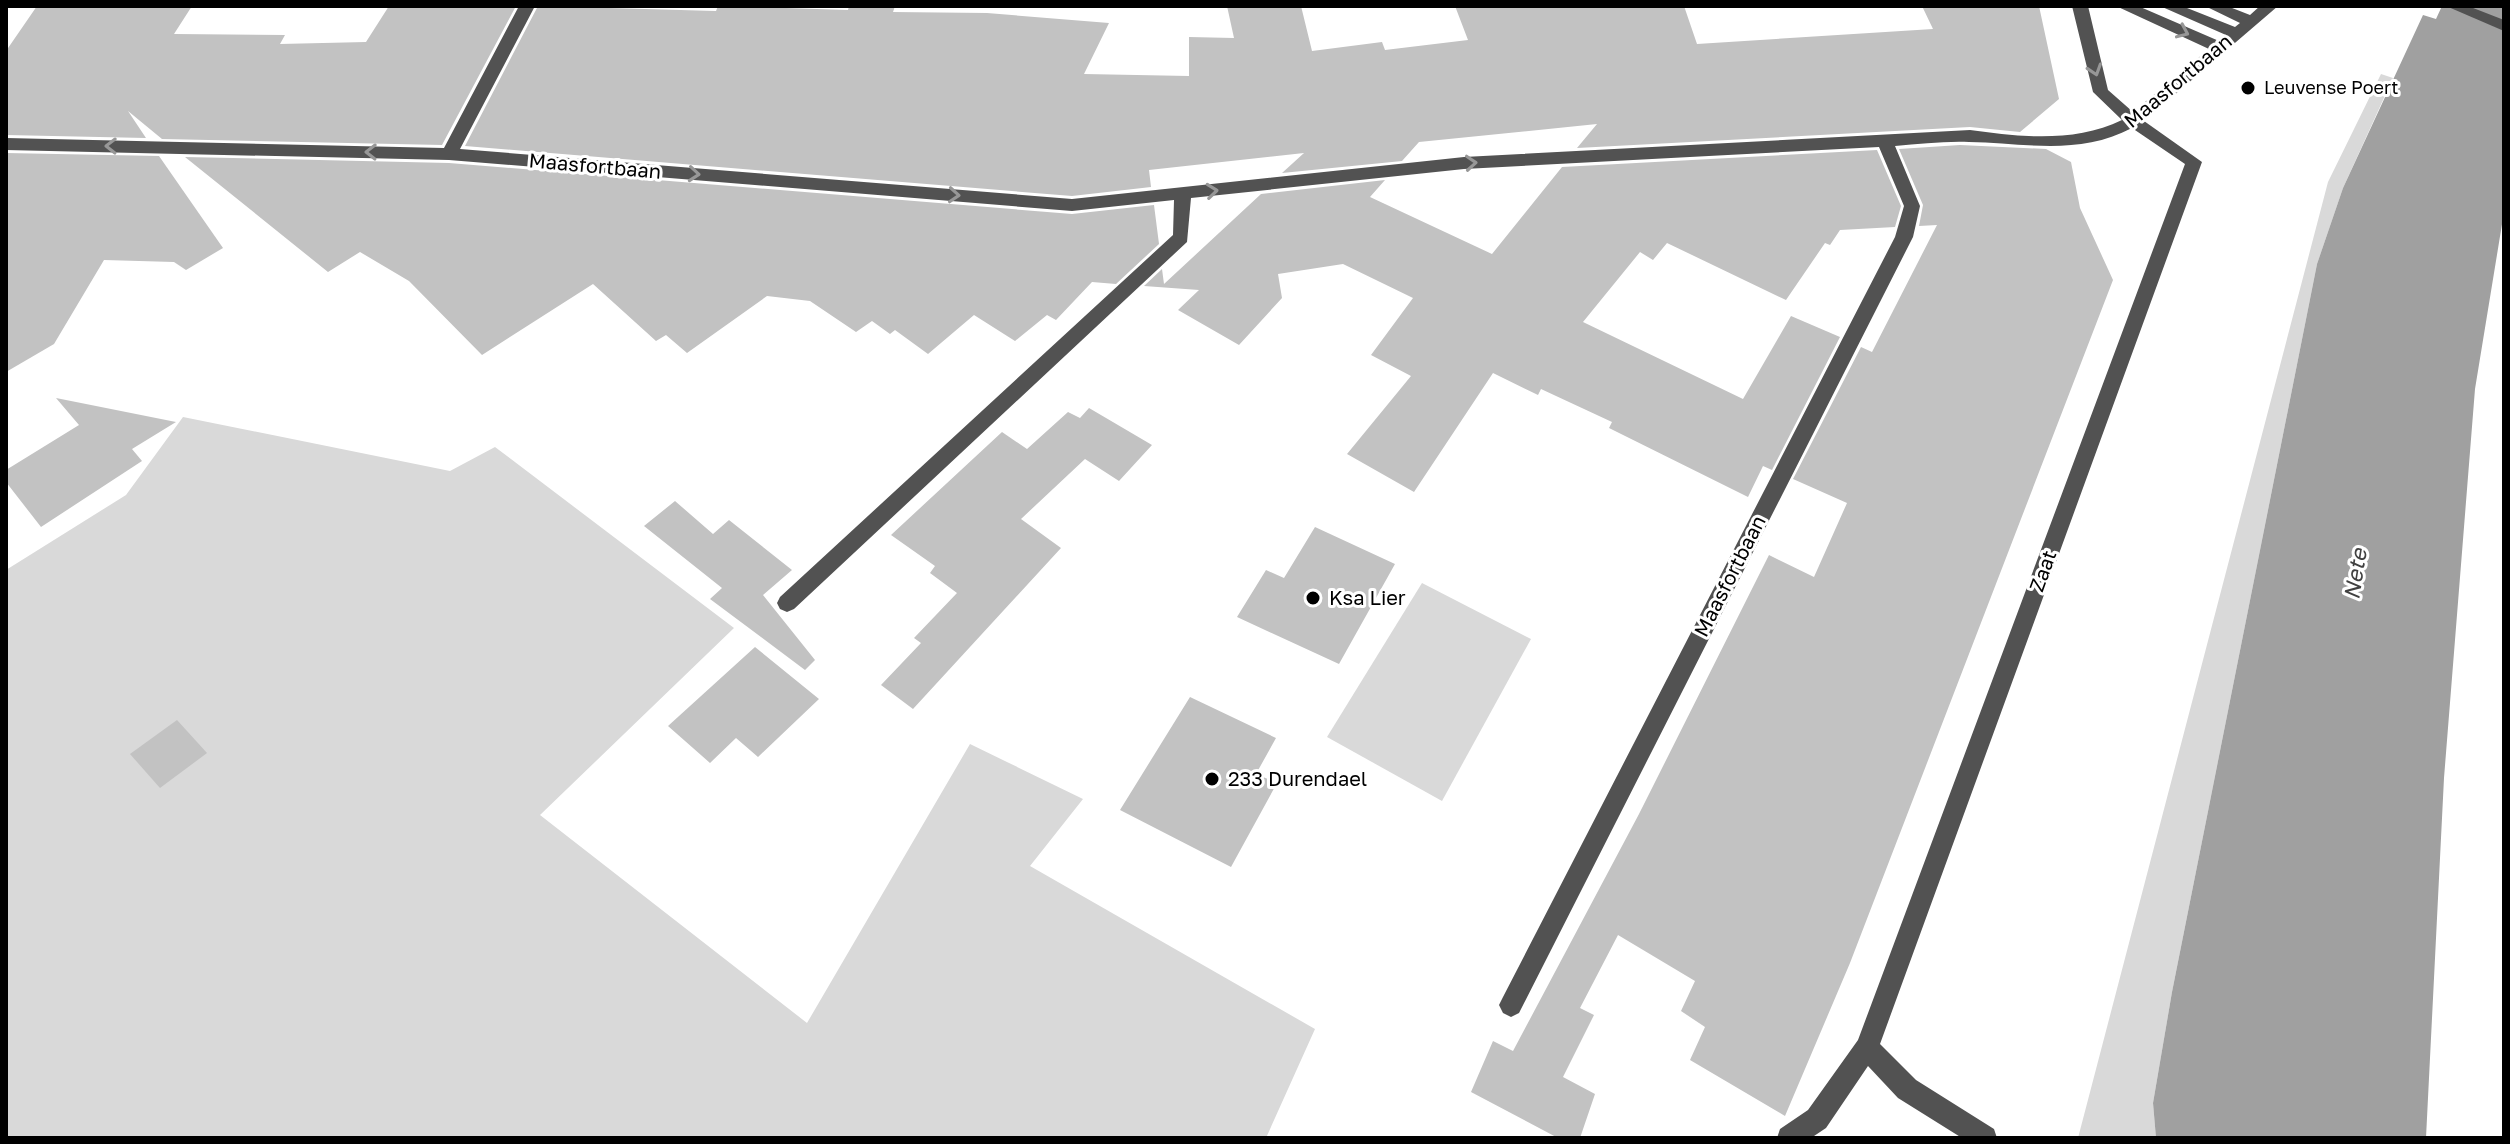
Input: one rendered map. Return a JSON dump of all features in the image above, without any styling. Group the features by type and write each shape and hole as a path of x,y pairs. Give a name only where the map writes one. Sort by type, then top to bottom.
{"street":[{"path":"449,154 527,6"},
{"path":"2080,6 2101,92 2133,121"},
{"path":"2124,6 2219,47"},
{"path":"2168,6 2235,33"},
{"path":"2213,6 2261,11"},
{"path":"2454,6 2504,26"},
{"name":"Maasfortbaan","path":"6,144 449,154 1072,205 1464,163 1886,143 1970,136 2005,141 2064,140 2119,130 2133,121 2261,11"},
{"name":"Zaat","path":"1867,1047 2194,162 2133,121"},
{"name":"Maasfortbaan","path":"1511,1005 1904,237 1912,206 1886,143"},
{"path":"787,603 1181,237 1183,194"},
{"path":"1789,1138 1817,1119 1867,1047 1907,1089 1985,1138"}],"shaded area":[{"path":"2381,74 2393,78 2343,188 2317,264 2172,992 2153,1103 2156,1138 2078,1138 2328,182"},
{"path":"183,417 450,471 495,447 734,628 540,815 807,1023 970,744 1083,799 1030,866 1315,1029 1266,1138 6,1138 6,570 126,495"},
{"path":"1422,583 1531,639 1442,801 1327,737"}],"water":[{"name":"Nete","path":"2442,6 2504,6 2504,212 2475,389 2444,778 2426,1138 2156,1138 2153,1103 2172,992 2317,264 2343,188 2423,15 2436,19"}],"building":[{"path":"37,6 192,6 174,34 285,35 280,44 366,42 389,6 516,6 442,145 162,139 128,111 146,138 6,135 6,51"},
{"path":"538,6 716,11 718,6 848,10 849,6 895,6 893,12 987,13 1109,23 1084,74 1189,76 1189,37 1234,38 1227,6 1301,6 1312,51 1382,42 1385,50 1468,40 1455,6 1684,6 1697,44 1933,29 1922,6 2039,6 2059,99 2020,132 1970,127 1577,148 1597,124 1419,142 1402,161 1282,173 1304,153 1149,170 1151,187 1072,196 465,146"},
{"path":"1960,145 2046,149 2071,162 2080,208 2113,280 1850,963 1785,1116 1690,1060 1705,1027 1681,1011 1695,981 1618,935 1580,1008 1594,1015 1563,1077 1595,1094 1580,1138 1558,1138 1471,1092 1493,1041 1513,1051 1639,814 1769,555 1814,577 1847,503 1793,479 1861,347 1872,352 1937,225 1919,226 1923,205 1899,149"},
{"path":"1877,150 1901,206 1895,227 1840,230 1830,245 1825,243 1786,300 1667,243 1653,260 1640,252 1583,322 1743,399 1791,316 1840,337 1772,470 1763,466 1748,497 1609,428 1612,422 1541,389 1538,395 1493,373 1414,492 1347,454 1411,376 1371,355 1413,298 1343,264 1278,274 1282,298 1239,345 1178,310 1199,290 1144,286 1162,269 1164,284 1261,194 1385,180 1370,197 1492,254 1562,167"},
{"path":"6,153 159,156 223,248 186,270 174,262 104,260 54,344 6,372"},
{"path":"185,157 449,163 1072,214 1154,205 1159,244 1116,284 1092,282 1056,320 1047,315 1015,341 974,315 928,354 895,330 890,334 872,321 856,332 810,301 767,296 687,353 666,335 656,341 593,284 482,355 409,281 360,252 328,272"},
{"path":"56,398 176,422 132,449 142,461 41,527 6,482 6,470 79,425"},
{"path":"1089,408 1152,445 1119,481 1085,459 1021,519 1061,548 913,709 881,685 921,643 914,638 957,593 930,573 935,566 891,535 1002,432 1027,449 1068,412 1080,418"},
{"path":"675,501 713,534 729,520 792,570 763,595 815,660 805,670 710,599 722,588 644,526"},
{"name":"Ksa Lier","path":"1315,527 1395,564 1339,664 1237,617 1266,570 1284,578"},
{"path":"755,647 819,699 758,757 736,738 710,763 668,726"},
{"name":"233 Durendael","path":"1190,697 1276,738 1256,774 1277,783 1231,867 1120,810"},
{"path":"177,720 207,753 160,788 130,754"}],"place":[{"name":"Leuvense Poert","path":"2248,88"},
{"name":"Ksa Lier","path":"1313,598"},
{"name":"233 Durendael","path":"1212,779"}]}
